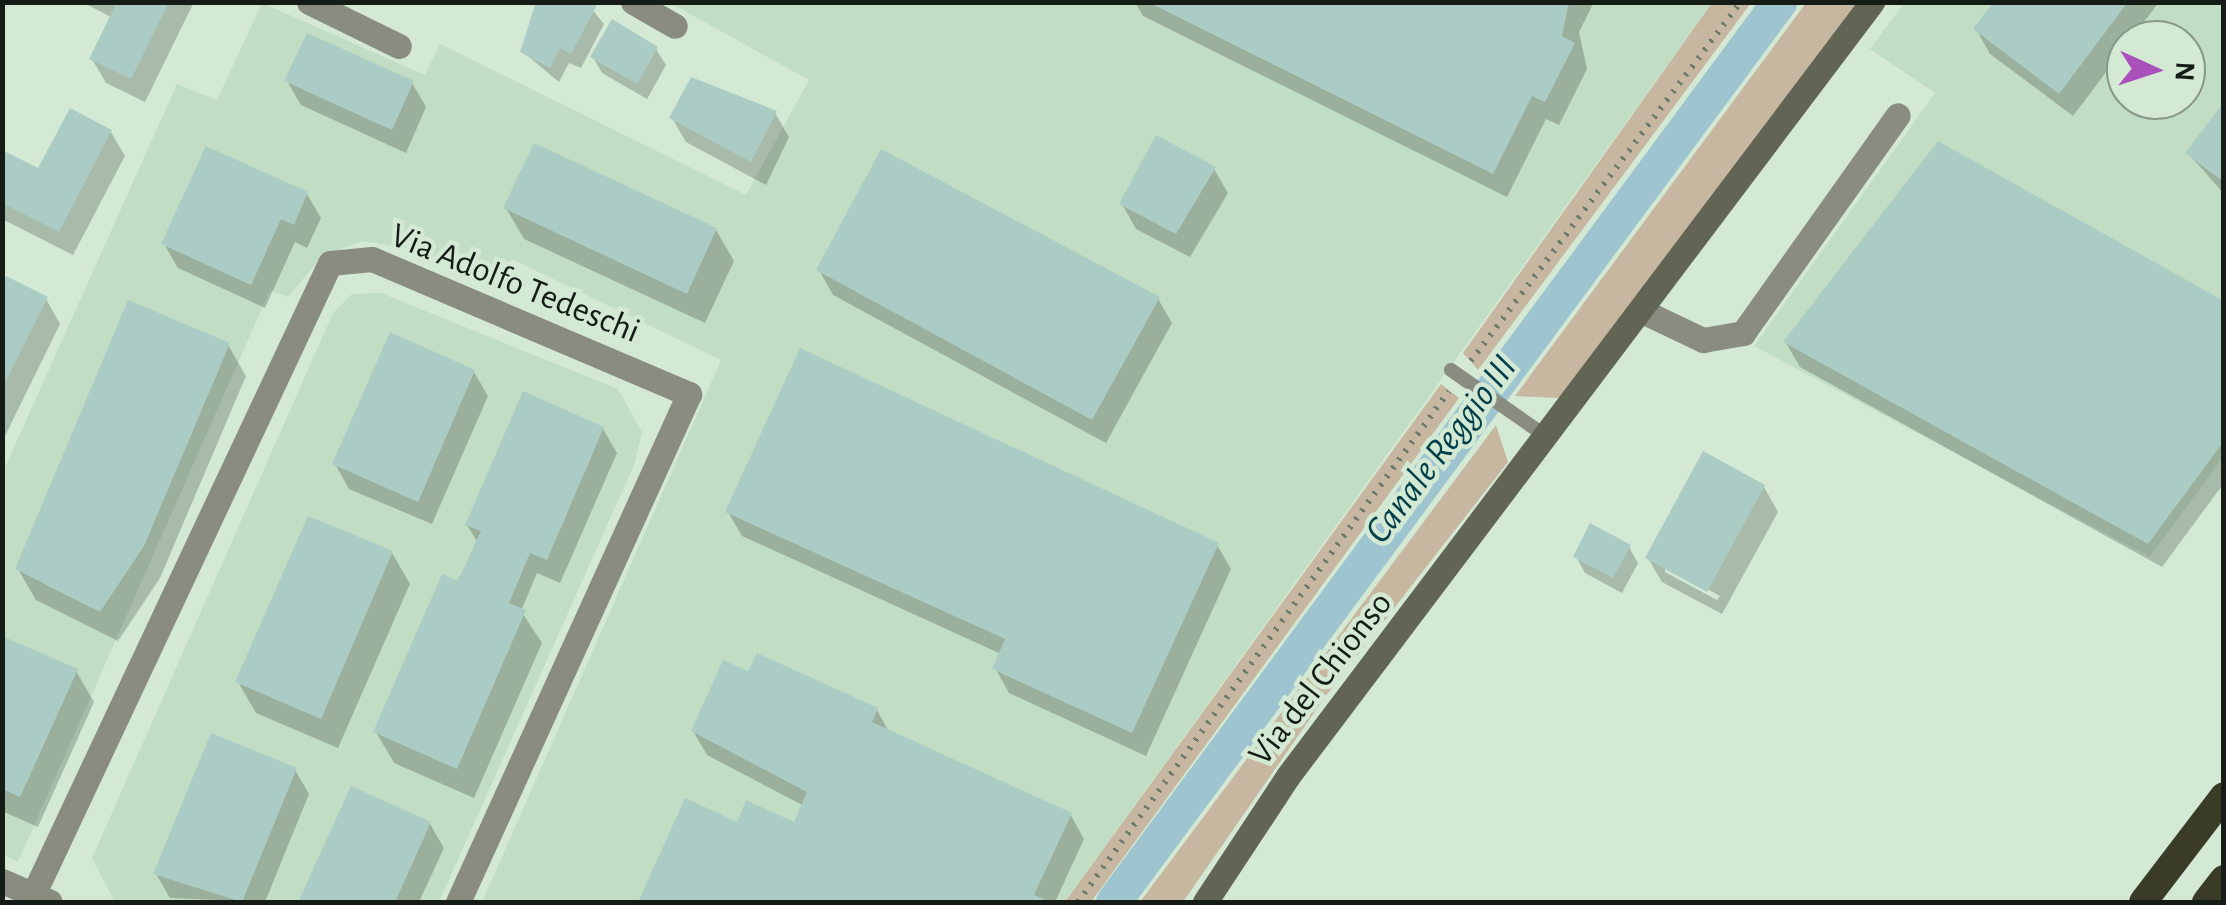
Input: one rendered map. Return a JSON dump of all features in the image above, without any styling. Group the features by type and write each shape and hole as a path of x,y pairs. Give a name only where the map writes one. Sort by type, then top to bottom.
{"highway":[{"path":"2143,902 2224,796"},
{"path":"2206,902 2224,879"}],"main road":[{"name":"Via del Chionso","path":"1206,902 1288,776 1548,438 1872,2"}],"street":[{"path":"309,2 399,46"},
{"path":"632,2 674,26"},
{"path":"1642,311 1703,340 1743,333 1898,114"},
{"name":"Via Adolfo Tedeschi","path":"41,899 330,263 372,259 688,394 458,902"},
{"path":"2,881 41,899"}],"lane":[{"path":"1460,376 1548,438"}],"path":[{"path":"1078,902 1460,376 1741,2"}],"shaded area":[{"path":"262,3 425,75 440,44 746,195 809,80 670,3 1712,3 1065,902 482,902 721,360 512,259 499,287 416,250 363,241 323,255 288,297 270,290 18,862 3,855 3,472 177,84 217,100"},
{"path":"1712,3 1751,3 1478,370 1463,353"},
{"path":"1806,3 1857,3 1559,398 1515,396"},
{"path":"1904,3 2223,3 2223,457 2150,557 1754,346 1935,93 1870,49"},
{"path":"381,293 618,389 642,432 634,465 439,902 115,902 92,858 333,313 352,294"},
{"path":"1441,384 1459,398 1091,902 1065,902"},
{"path":"1496,425 1508,462 1325,697 1183,902 1140,902"}],"building":[{"path":"117,2 169,2 131,79 89,59"},
{"path":"536,2 597,5 571,54 560,48 550,68 520,52"},
{"path":"1148,2 1569,2 1562,36 1575,43 1545,102 1532,96 1493,174"},
{"path":"1993,3 2127,3 2114,20 2106,20 2106,31 2059,94 1973,29"},
{"path":"612,19 658,47 637,84 590,57"},
{"path":"307,33 414,81 392,130 284,81"},
{"path":"691,77 777,111 751,162 669,118"},
{"path":"2224,102 2224,182 2185,153"},
{"path":"70,108 112,130 59,232 2,203 2,150 38,168"},
{"path":"1156,135 1216,167 1176,234 1119,204"},
{"path":"1938,141 2224,301 2224,441 2148,544 1783,342"},
{"path":"534,143 717,228 687,294 503,208"},
{"path":"206,146 308,192 294,225 281,219 251,285 161,244"},
{"path":"881,149 1160,297 1092,420 816,270"},
{"path":"6,276 48,297 2,389 2,282"},
{"path":"128,300 230,343 144,546 100,612 15,569"},
{"path":"390,332 475,370 418,502 332,464"},
{"path":"800,348 1219,543 1132,733 992,669 1005,639 725,512"},
{"path":"523,391 604,427 547,560 530,553 509,603 526,610 457,769 373,732 442,574 458,581 481,531 465,525"},
{"path":"1703,451 1765,485 1707,592 1645,558"},
{"path":"308,516 393,551 321,719 235,682"},
{"path":"1590,523 1631,545 1613,578 1573,557"},
{"path":"2,636 78,669 20,797 2,789"},
{"path":"757,653 878,708 872,722 1072,813 1034,895 1050,902 639,900 685,798 737,822 746,800 794,822 807,792 691,731 723,660 748,671"},
{"path":"211,733 297,768 242,902 153,874"},
{"path":"351,786 431,822 395,902 298,902"}],"waterway":[{"name":"Canale Reggio III","path":"1113,902 1779,2"}]}
